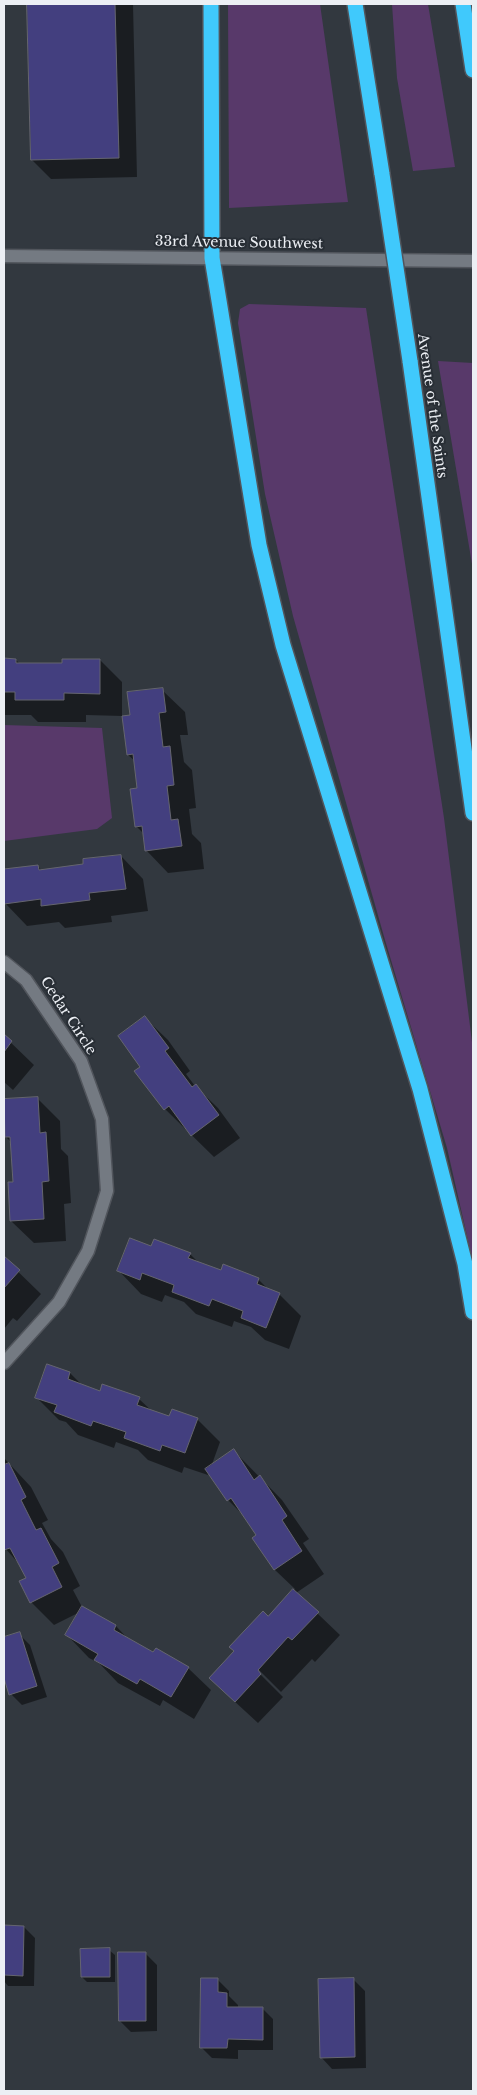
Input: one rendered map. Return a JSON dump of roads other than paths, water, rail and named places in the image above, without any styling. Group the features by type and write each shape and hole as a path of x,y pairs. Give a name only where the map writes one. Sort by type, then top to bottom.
{"highway":[{"path":"210,4 212,258 259,545 282,645 420,1089 464,1264 473,1312"},
{"name":"Avenue of the Saints","path":"355,4 410,361 473,814"},
{"path":"463,4 473,70"}],"street":[{"name":"33rd Avenue Southwest","path":"4,256 473,261"},
{"name":"Cedar Circle","path":"4,962 26,980 81,1061 102,1119 107,1191 88,1251 59,1302 4,1363"}]}
